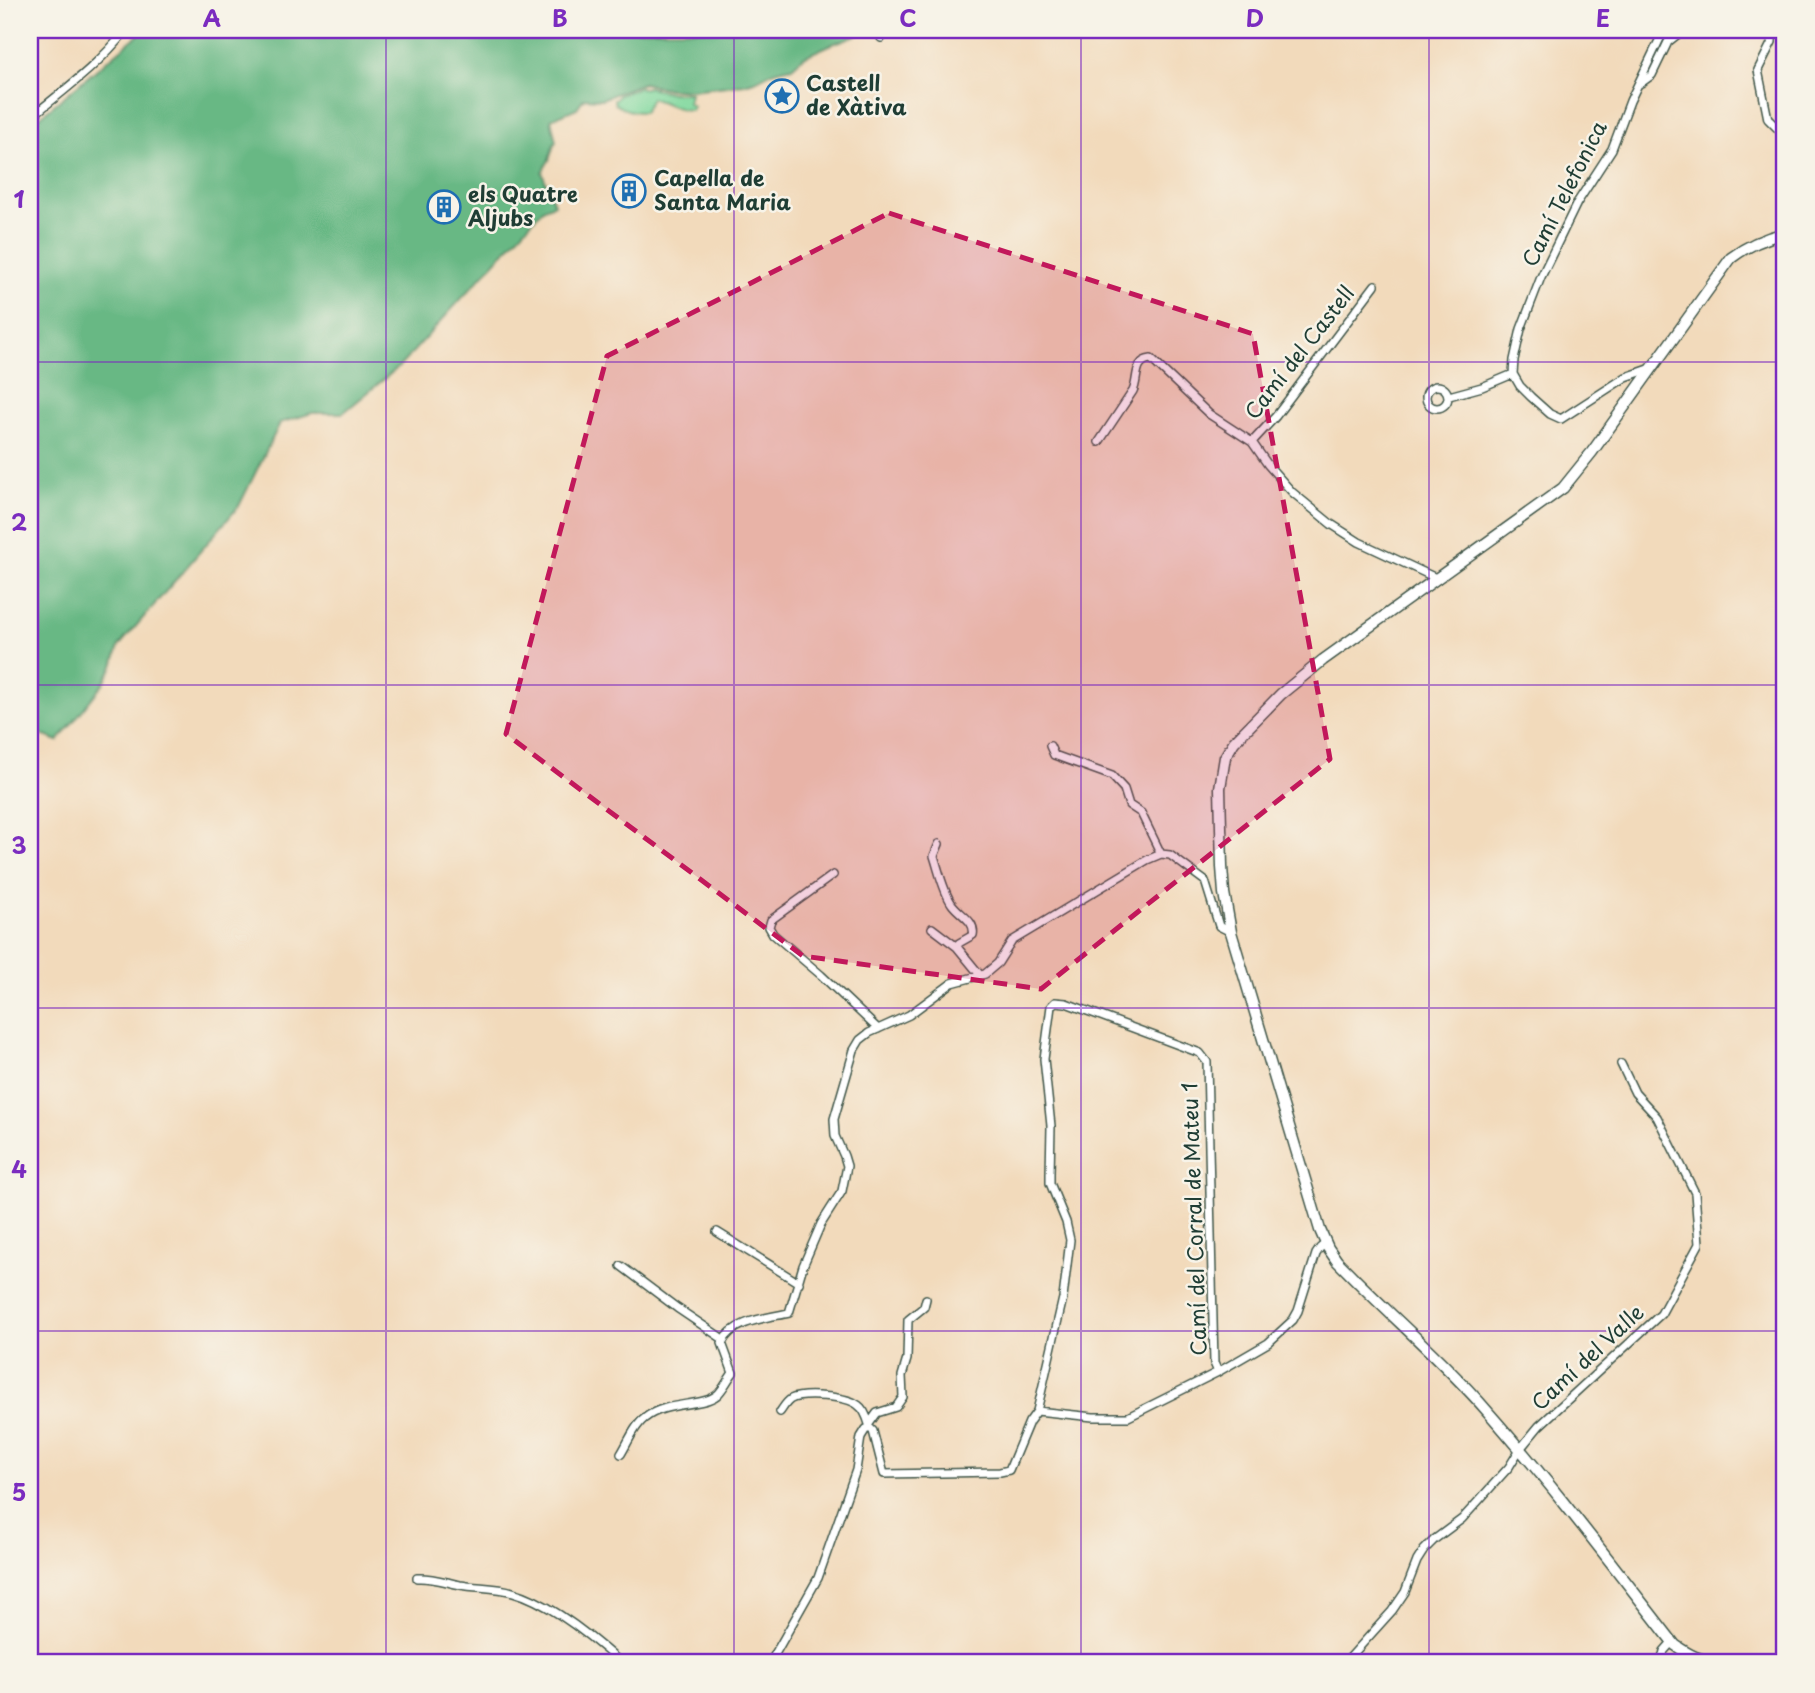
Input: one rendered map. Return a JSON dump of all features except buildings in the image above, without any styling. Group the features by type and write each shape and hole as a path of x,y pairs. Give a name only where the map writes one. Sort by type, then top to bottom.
{"main road":[{"path":"1718,1663 1686,1654 1672,1642 1488,1411 1337,1261 1326,1243 1302,1173 1231,932 1222,867 1220,788 1225,757 1234,742 1281,694 1323,660 1563,488 1731,258 1763,239 1785,233"}],"street":[{"path":"30,118 86,73 126,30"},
{"name":"Camí Telefonica","path":"1513,374 1521,329 1541,277 1577,203 1612,149 1664,30"},
{"path":"1638,86 1652,75 1668,42 1683,30"},
{"path":"1773,30 1772,42 1758,69 1768,119 1785,135"},
{"name":"Camí del Castell","path":"1252,442 1276,416 1375,285"},
{"name":"Camí del Castell","path":"1099,442 1133,391 1137,383 1139,364 1151,359 1209,414 1252,442 1292,492 1331,524 1359,542 1438,579"},
{"path":"1449,396 1482,387 1513,374 1531,397 1550,414 1561,419 1626,377 1652,368"},
{"path":"1050,746 1054,755 1112,776 1124,789 1129,806 1141,813 1161,854"},
{"path":"939,845 934,856 951,902 975,929 973,935 957,947"},
{"path":"621,1454 642,1420 655,1410 717,1395 733,1373 722,1343 734,1329 747,1322 789,1314 803,1266 821,1224 842,1191 847,1166 835,1136 834,1119 854,1050 860,1040 869,1033 909,1015 952,983 985,974 998,963 1012,941 1161,854 1170,855 1205,880 1219,926 1231,932"},
{"path":"833,875 771,920 769,927 878,1029"},
{"path":"932,928 957,947 979,975"},
{"name":"Camí del Corral de Mateu 1","path":"1037,1411 1063,1298 1070,1240 1049,1174 1051,1126 1044,1059 1051,1006 1055,1002 1066,1003 1174,1042 1200,1053 1208,1066 1214,1363 1217,1371"},
{"name":"Camí del Valle","path":"1345,1663 1392,1611 1405,1592 1424,1550 1469,1511 1509,1467 1539,1426 1661,1314 1699,1244 1695,1193 1657,1117 1635,1093 1621,1064"},
{"path":"718,1232 799,1283"},
{"path":"780,1412 790,1400 809,1396 836,1398 857,1404 873,1431 884,1474 1009,1470 1029,1422 1037,1411 1093,1417 1128,1416 1268,1343 1293,1320 1316,1254 1326,1243"},
{"path":"621,1266 723,1339"},
{"path":"770,1663 818,1578 856,1469 863,1431 877,1413 896,1407 903,1397 902,1376 907,1359 908,1320 924,1307 926,1299"},
{"path":"417,1578 505,1590 531,1598 588,1635 621,1663"},
{"path":"1661,1663 1664,1651 1672,1642"}],"highlighted area":[{"path":"889,213 1253,334 1330,759 1041,989 803,956 506,734 607,356"}],"green space":[{"path":"144,30 875,30 830,45 803,57 792,67 774,71 745,84 691,90 669,89 643,83 602,99 584,98 577,108 551,119 556,142 542,172 554,204 544,208 401,365 343,413 312,413 280,423 239,506 119,646 113,666 103,684 58,741 39,734 30,727 30,125"},
{"path":"640,87 672,93 690,93 688,103 693,106 691,110 681,109 651,98 644,112 615,104 614,100 619,95"}],"place":[{"name":"Castell de Xàtiva","path":"782,96"},
{"name":"Capella de Santa Maria","path":"629,191"},
{"name":"els Quatre Aljubs","path":"444,207"}]}
